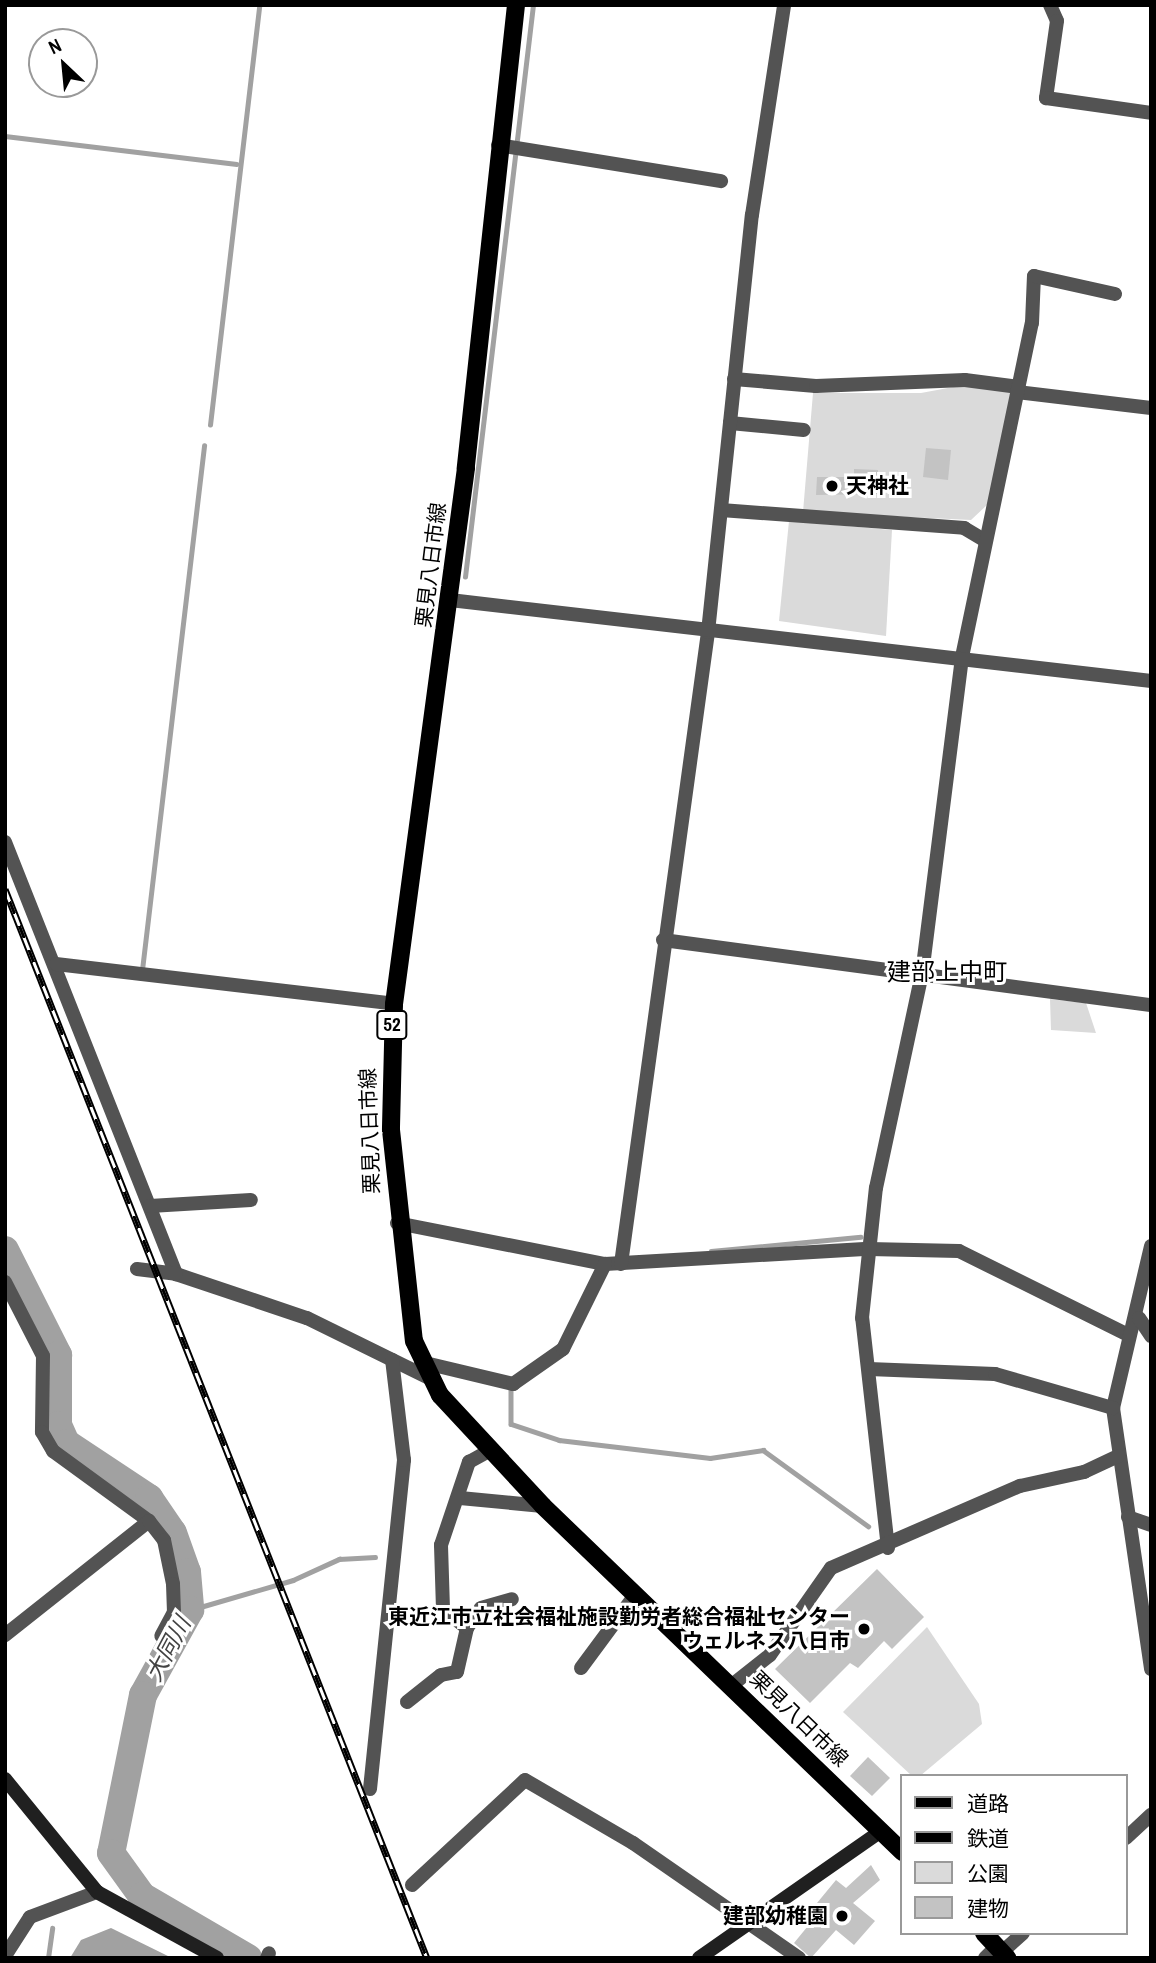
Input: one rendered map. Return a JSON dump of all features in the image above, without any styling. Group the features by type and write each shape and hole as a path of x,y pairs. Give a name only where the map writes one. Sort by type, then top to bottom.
{"main road":[{"name":"栗見八日市線","path":"516,5 498,145 450,600 394,1004 389,1067 397,1223 425,1370 491,1450 543,1506 732,1685 900,1850"},
{"path":"5,1779 97,1892 217,1958"},
{"path":"699,1958 881,1831"},
{"path":"985,1935 998,1954"}],"street":[{"path":"621,1264 663,940 708,632 734,379 784,5"},
{"path":"1050,5 1057,21 1046,98 1151,113"},
{"path":"498,145 721,181"},
{"path":"888,1548 862,1318 869,1249 922,974 962,657 984,540 1018,390 1034,276 1115,294"},
{"path":"734,379 816,386 965,380 1151,408"},
{"path":"730,424 804,430"},
{"path":"721,510 964,528 984,540"},
{"path":"450,600 708,632 962,657 1151,681"},
{"path":"5,842 56,964 176,1273"},
{"path":"663,940 1151,1005"},
{"path":"56,964 394,1004"},
{"path":"150,1206 250,1199"},
{"path":"397,1223 605,1264 869,1249 959,1251 1128,1335"},
{"path":"1151,1246 1139,1318 1128,1335 1113,1408 1151,1669"},
{"path":"137,1269 176,1273 307,1318 392,1360 425,1370 513,1384 563,1349 605,1264"},
{"path":"5,1282 43,1356 42,1432 53,1451 149,1521 164,1540 173,1584 174,1612 161,1636"},
{"path":"1139,1318 1151,1336"},
{"path":"370,1789 404,1460 392,1360"},
{"path":"869,1369 995,1374 1113,1408"},
{"path":"467,1628 443,1609 441,1545 446,1516 460,1497 469,1462 491,1450"},
{"path":"732,1685 770,1655 831,1568 888,1548 992,1497 1119,1456"},
{"path":"460,1497 543,1506"},
{"path":"1128,1517 1151,1525"},
{"path":"5,1635 149,1521"},
{"path":"580,1668 635,1595"},
{"path":"407,1702 440,1675 457,1672 467,1628 481,1608 512,1599"},
{"path":"412,1885 525,1780 633,1843 747,1925 799,1958"},
{"path":"1128,1836 1151,1815"},
{"path":"5,1956 30,1917 97,1892"},
{"path":"998,1954 1021,1935"}],"green space":[{"path":"964,385 1011,392 988,504 971,520 803,512 813,393 921,393"},
{"path":"789,521 892,530 886,636 779,621"},
{"path":"1050,999 1086,1003 1096,1033 1051,1030"},
{"path":"927,1627 979,1704 982,1724 922,1774 910,1774 843,1712"}],"shaded area":[{"path":"111,1928 172,1958 70,1958 81,1940"}],"building":[{"path":"926,448 951,450 948,480 923,477"},
{"path":"854,469 878,470 877,494 816,495 817,477 854,477"},
{"name":"東近江市立社会福祉施設勤労者総合福祉センター ウェルネス八日市","path":"877,1569 924,1617 892,1649 884,1641 858,1668 850,1663 810,1703 775,1669"},
{"path":"868,1757 890,1778 872,1796 850,1776"},
{"name":"建部幼稚園","path":"871,1865 880,1880 853,1903 875,1921 854,1945 836,1930 811,1958 794,1943 821,1910 817,1903 836,1880 846,1888"}],"waterway":[{"path":"210,425 259,5"},
{"path":"465,577 533,5"},
{"path":"5,136 236,164"},
{"path":"142,970 204,446"},
{"path":"711,1251 860,1237"},
{"name":"大同川","path":"5,1250 58,1355 58,1425 66,1443 149,1498 173,1533 187,1572 190,1610 143,1695 111,1853 142,1896 248,1958"},
{"path":"511,1389 511,1424 559,1440 710,1458 763,1450 868,1526"},
{"path":"190,1610 293,1580 339,1559 375,1557"},
{"path":"48,1958 52,1928"}],"railway":[{"path":"5,889 427,1958"}],"place":[{"name":"天神社","path":"832,486"},
{"name":"東近江市立社会福祉施設勤労者総合福祉センター ウェルネス八日市","path":"864,1629"},
{"name":"建部幼稚園","path":"842,1916"}],"district":[{"name":"建部上中町","path":"947,972"}]}
